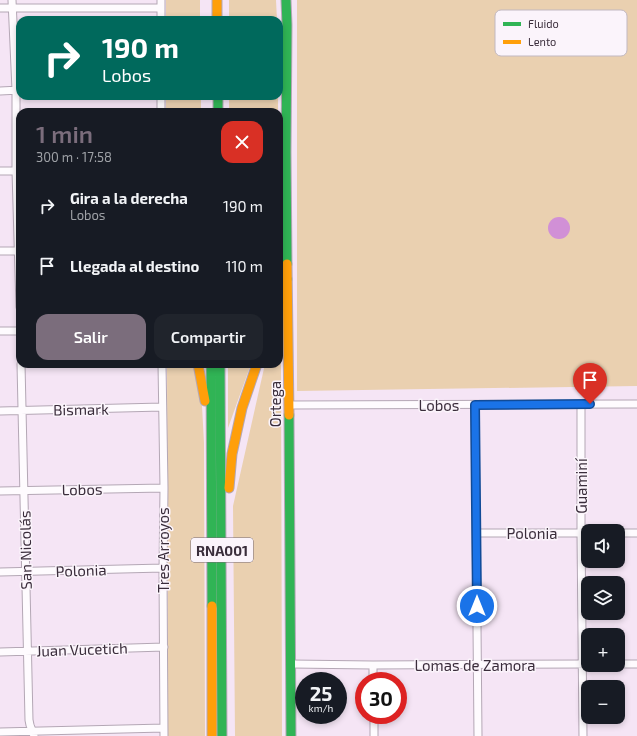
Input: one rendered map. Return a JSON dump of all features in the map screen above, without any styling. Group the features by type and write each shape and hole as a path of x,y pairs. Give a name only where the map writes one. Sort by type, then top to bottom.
{"main road":[{"path":"208,0 209,16"},
{"path":"217,0 217,16"},
{"name":"Ortega","path":"286,0 291,736"},
{"path":"283,290 287,279"},
{"path":"199,368 205,398 207,440 212,480"},
{"name":"RNA001","path":"211,368 212,736"},
{"name":"RNA001","path":"220,368 222,736"},
{"path":"222,567 227,546 228,500 233,448 242,408 256,368"}],"street":[{"path":"12,0 16,63"},
{"path":"161,0 161,16"},
{"path":"0,8 161,8"},
{"path":"0,90 16,90"},
{"path":"0,171 16,171"},
{"path":"0,251 16,251"},
{"path":"0,331 16,330"},
{"name":"San Nicolás","path":"22,368 29,720 33,733"},
{"name":"Tres Arroyos","path":"162,368 164,488 164,732"},
{"name":"Guaminí","path":"581,404 584,524"},
{"name":"Lobos","path":"289,405 637,404"},
{"path":"475,405 478,736"},
{"name":"Bismark","path":"0,411 162,407"},
{"name":"Lobos","path":"0,491 164,488"},
{"name":"Polonia","path":"477,533 581,533"},
{"path":"625,533 637,533"},
{"name":"Polonia","path":"0,572 163,568"},
{"name":"Guaminí","path":"584,568 585,628"},
{"name":"Juan Vucetich","path":"0,652 164,647"},
{"name":"Lomas de Zamora","path":"291,664 581,664"},
{"path":"625,664 637,664"},
{"path":"373,665 373,672"},
{"name":"Guaminí","path":"583,736 585,672"},
{"path":"374,724 374,736"},
{"path":"0,732 164,732"}],"shaded area":[{"path":"166,0 200,0 200,16 166,16"},
{"path":"229,0 276,0 277,16 229,16"},
{"path":"297,0 637,0 637,386 297,391"},
{"path":"166,100 201,100 201,108 166,108"},
{"path":"229,100 278,100 278,108 229,108"},
{"path":"559,217 563,218 569,224 569,232 563,238 559,239 555,238 549,232 548,228 549,224 555,218"},
{"path":"167,368 197,368 202,406 204,443 205,736 168,736"},
{"path":"228,368 250,368 228,428"},
{"path":"264,368 281,368 282,736 235,736 233,506"}],"traffic: fast":[{"path":"286,0 287,264"},
{"path":"218,100 218,108"},
{"path":"283,290 287,279"},
{"path":"211,368 212,606"},
{"path":"220,368 222,736"},
{"path":"289,415 291,736"}],"traffic: slow":[{"path":"217,0 217,16"},
{"path":"287,264 289,415"},
{"path":"199,368 205,401"},
{"path":"229,488 232,454 242,408 256,368"},
{"path":"212,606 212,736"}],"route":[{"path":"477,606 475,405 590,404"}]}
